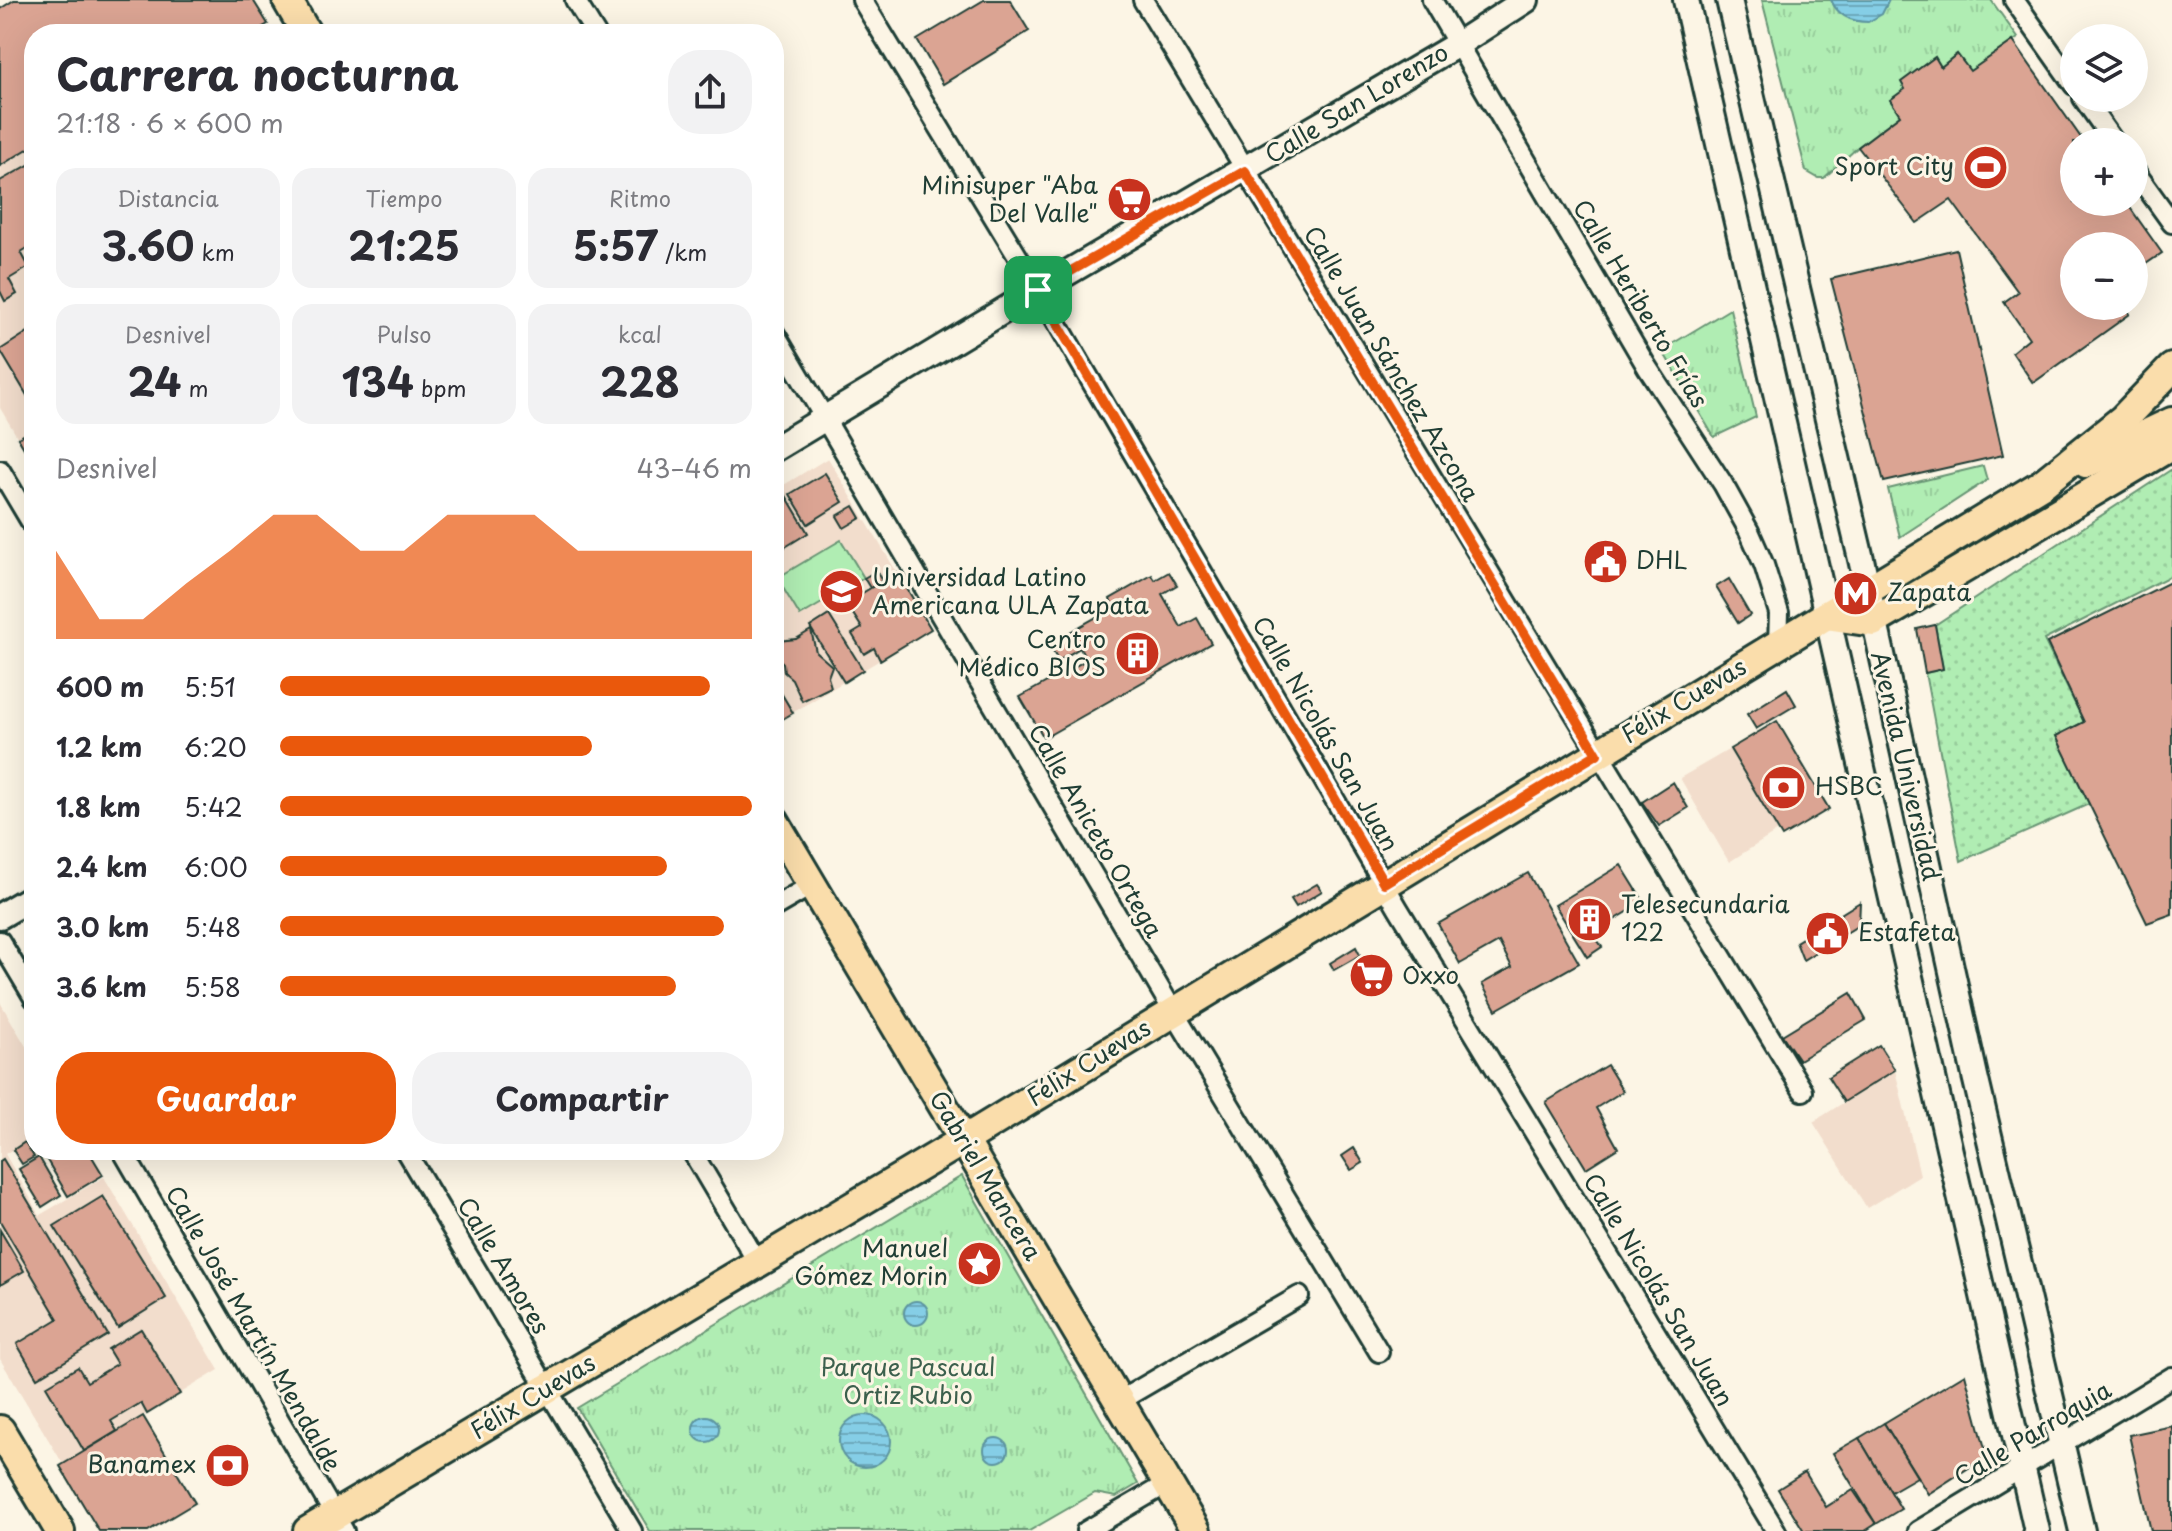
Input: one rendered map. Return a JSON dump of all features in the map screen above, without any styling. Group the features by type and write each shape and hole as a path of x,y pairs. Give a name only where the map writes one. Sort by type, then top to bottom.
{"main road":[{"path":"287,0 301,24"},
{"name":"Calle San Lorenzo","path":"784,443 1458,44 1526,0"},
{"name":"Avenida Universidad","path":"1686,0 2037,1531"},
{"name":"Avenida Universidad","path":"1729,0 1798,285 1975,1076 2082,1531"},
{"path":"2042,484 2123,419 2172,368"},
{"path":"2042,484 2172,422"},
{"path":"1826,615 1873,622 2172,445"},
{"name":"Félix Cuevas","path":"308,1531 339,1523 548,1388 964,1140 2042,484"},
{"name":"Gabriel Mancera","path":"784,838 1196,1531"},
{"path":"0,916 24,902"},
{"path":"0,1430 60,1531"}],"street":[{"path":"575,0 590,24"},
{"name":"Calle Nicolás San Juan","path":"862,0 1038,290 1384,883 1776,1531"},
{"name":"Calle Juan Sánchez Azcona","path":"1143,0 1803,1091"},
{"name":"Calle Heriberto Frías","path":"1432,0 1647,367 1723,484 1749,531 1764,565 1779,613 1778,644"},
{"path":"2014,0 2060,65"},
{"path":"2148,190 2172,223"},
{"name":"Calle Aniceto Ortega","path":"784,349 1173,1011 1379,1352"},
{"path":"0,470 24,510"},
{"path":"784,901 812,885"},
{"path":"0,941 24,981"},
{"name":"Calle José Martín Mendalde","path":"128,1160 339,1523"},
{"name":"Calle Amores","path":"411,1160 632,1531"},
{"path":"697,1160 758,1263"},
{"path":"1119,1401 1299,1296"},
{"name":"Calle Parroquia","path":"1918,1531 2172,1377"},
{"path":"1086,1531 1168,1483"}],"shaded area":[{"path":"24,151 24,435 18,438 0,408 0,166"},
{"name":"Universidad Latino Americana ULA Zapata","path":"828,458 931,629 784,718 784,485"},
{"path":"1730,749 1778,831 1729,862 1680,778"},
{"path":"0,1002 24,1043 24,1142 5,1154 40,1215 104,1177 219,1370 63,1464 0,1359"},
{"path":"1895,1070 1920,1175 1867,1208 1813,1122"}],"green space":[{"path":"1762,0 1991,0 2018,38 1970,71 1957,54 1941,67 1935,57 1902,82 1905,89 1891,100 1900,115 1824,178 1818,178 1806,171"},
{"path":"1730,309 1756,417 1714,437 1662,350"},
{"path":"1983,466 1987,480 1900,537 1888,489"},
{"path":"2172,469 2172,575 2044,640 2084,722 2056,736 2089,804 1961,861 1925,673 1943,669 1935,625"},
{"path":"841,540 864,578 800,616 784,590 784,574"},
{"name":"Parque Pascual Ortiz Rubio","path":"962,1176 1138,1484 1116,1497 1095,1493 1029,1531 650,1531 577,1408"}],"water":[{"path":"1831,0 1889,0 1882,14 1868,22 1846,17"},
{"path":"916,1301 927,1308 928,1313 921,1324 916,1325 905,1318 904,1313 911,1302"},
{"path":"865,1415 884,1422 891,1441 884,1460 865,1467 846,1460 839,1441 846,1422"},
{"path":"706,1416 715,1420 719,1429 715,1438 706,1442 697,1438 693,1429 697,1420"},
{"path":"996,1438 1007,1445 1008,1450 1001,1461 996,1462 985,1455 984,1450 991,1439"}],"building":[{"path":"14,0 253,0 268,24 24,24 24,151 0,166 0,9"},
{"path":"984,0 1010,0 1029,31 943,84 917,40"},
{"path":"2013,41 2074,128 2060,128 2060,216 2136,216 2147,232 2060,232 2060,320 2122,320 2033,383 2012,352 2029,338 2004,302 2018,292 1951,200 1917,223 1858,147 1900,115 1890,100 1905,89 1901,82 1935,57 1941,67 1957,54 1970,71"},
{"path":"24,168 24,250 21,252 24,270 9,279 17,294 5,301 0,291 0,181"},
{"path":"2148,233 2162,253 2148,262"},
{"path":"1956,249 2003,455 1884,482 1831,279"},
{"path":"24,334 24,390 0,350"},
{"path":"24,435 24,448 18,438"},
{"path":"825,473 843,502 808,524 790,494"},
{"path":"784,492 808,533 784,548"},
{"path":"854,506 861,518 844,528 837,516"},
{"path":"876,571 882,581 870,588 864,578"},
{"path":"897,572 931,629 880,660 874,648 864,654 852,634 862,628 846,603"},
{"name":"Centro Médico BIOS","path":"1169,572 1177,585 1162,594 1181,627 1197,618 1211,643 1044,738 1020,697 1086,660 1080,648 1058,661 1049,644 1114,607 1110,599 1152,575 1155,580"},
{"path":"1729,579 1750,615 1738,623 1716,587"},
{"path":"2172,581 2172,914 2147,923 2056,736 2084,722 2047,643"},
{"path":"829,615 863,670 844,682 810,627"},
{"path":"1935,625 1943,669 1925,673 1917,629"},
{"path":"811,630 816,652 832,666 828,677 831,687 802,701 792,679 784,672 784,640 796,639"},
{"path":"1787,689 1796,705 1756,729 1747,714"},
{"path":"784,698 793,713 784,718"},
{"name":"HSBC","path":"1777,721 1829,809 1782,837 1730,749"},
{"path":"1673,782 1688,808 1659,826 1642,802"},
{"name":"Telesecundaria 122","path":"1621,865 1644,902 1593,933 1602,947 1587,957 1555,905"},
{"path":"1528,873 1579,963 1496,1010 1482,984 1512,967 1499,942 1460,964 1438,924"},
{"path":"1317,884 1322,891 1296,907 1291,899"},
{"name":"Estafeta","path":"1860,902 1859,925 1803,960 1796,942"},
{"path":"1356,947 1360,955 1334,970 1330,963"},
{"path":"1851,993 1866,1020 1799,1060 1782,1035"},
{"path":"1879,1045 1895,1070 1844,1102 1828,1077"},
{"path":"1607,1065 1623,1091 1596,1108 1618,1148 1586,1168 1546,1102"},
{"path":"24,1143 24,1160 29,1160 22,1164 13,1150"},
{"path":"1354,1148 1363,1163 1351,1170 1342,1156"},
{"path":"3,1159 108,1335 37,1378 17,1344 58,1319 0,1221 0,1161"},
{"path":"34,1160 41,1160 61,1195 42,1207 19,1169"},
{"path":"47,1160 94,1160 103,1175 68,1196"},
{"path":"103,1196 166,1298 118,1328 54,1226"},
{"path":"0,1230 24,1271 0,1285"},
{"path":"141,1329 180,1394 147,1414 141,1403 111,1421 117,1431 84,1451 46,1386 78,1367 87,1382 117,1364 108,1349"},
{"path":"1965,1374 1987,1456 1928,1494 1884,1423"},
{"path":"143,1416 195,1503 148,1531 99,1531 60,1466"},
{"path":"1884,1423 1917,1477 1891,1492 1859,1438"},
{"path":"2172,1426 2172,1531 2151,1531 2129,1435"},
{"path":"1859,1438 1901,1509 1876,1524 1833,1453"},
{"path":"1805,1472 1826,1507 1853,1490 1876,1524 1865,1531 1804,1531 1778,1489"}],"place":[{"name":"Sport City","path":"1985,167"},
{"name":"Minisuper \"Aba Del Valle\"","path":"1129,200"},
{"name":"DHL","path":"1605,561"},
{"name":"Universidad Latino Americana ULA Zapata","path":"841,592"},
{"name":"Zapata","path":"1856,593"},
{"name":"Centro Médico BIOS","path":"1137,654"},
{"name":"HSBC","path":"1784,787"},
{"name":"Telesecundaria 122","path":"1590,919"},
{"name":"Estafeta","path":"1827,933"},
{"name":"Oxxo","path":"1371,976"},
{"name":"Manuel Gómez Morin","path":"979,1263"},
{"name":"Banamex","path":"227,1465"}],"route":[{"path":"1245,171 1597,754 1384,883 1038,290 1245,171"}]}
